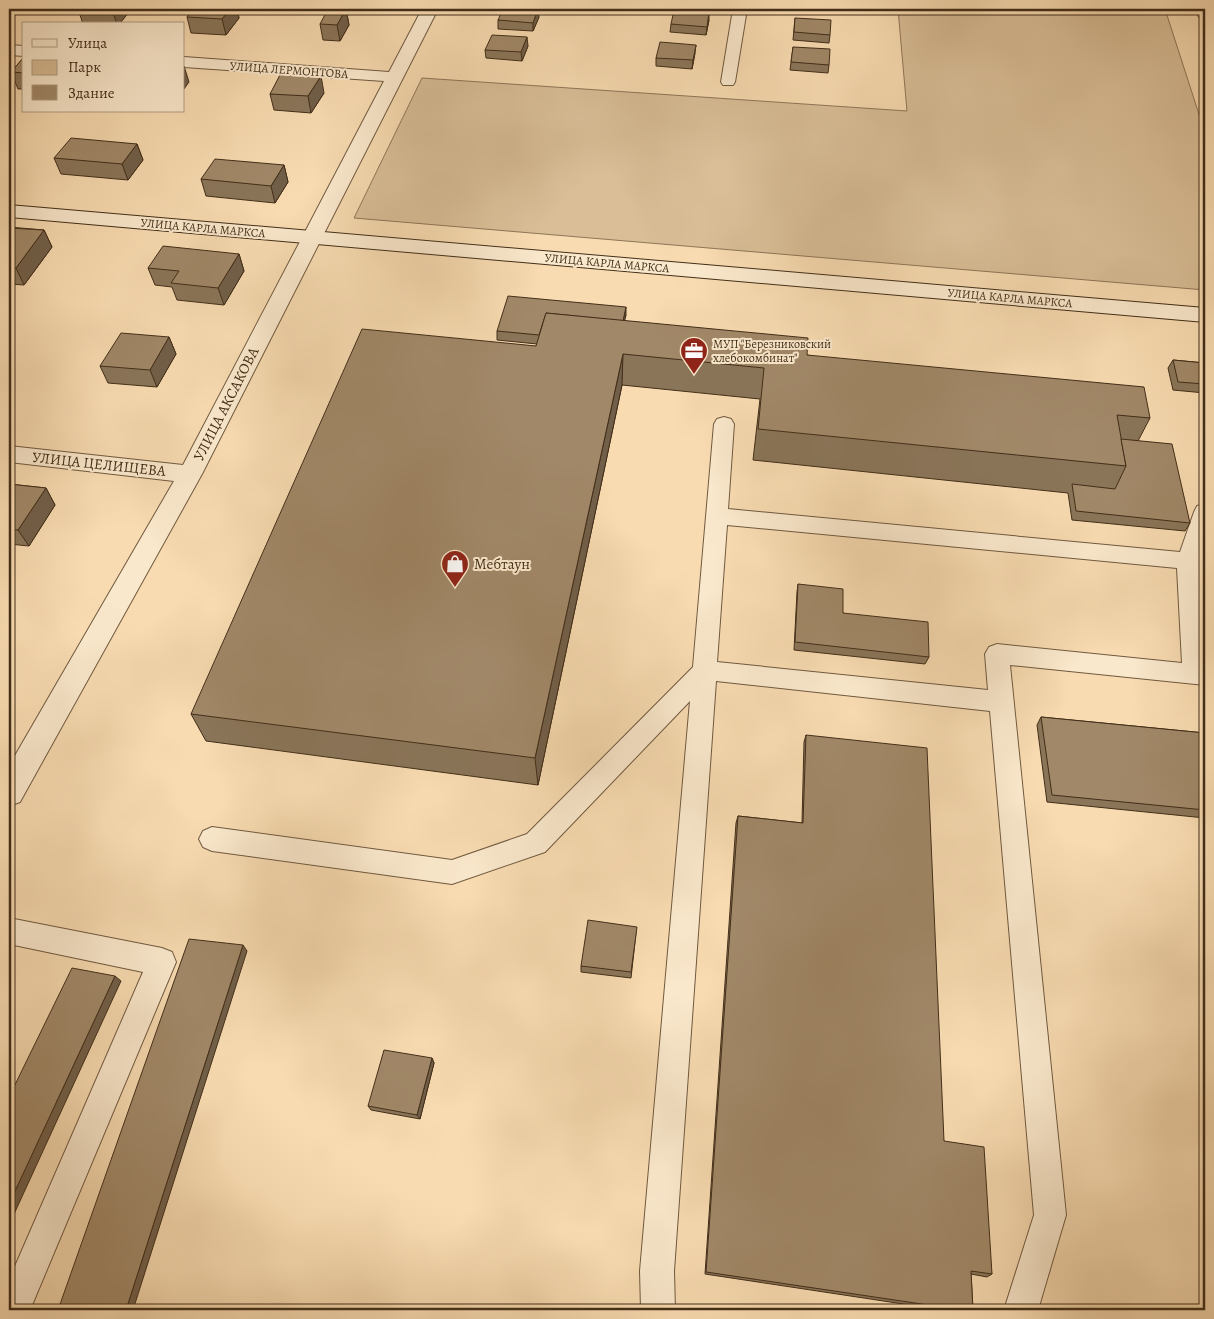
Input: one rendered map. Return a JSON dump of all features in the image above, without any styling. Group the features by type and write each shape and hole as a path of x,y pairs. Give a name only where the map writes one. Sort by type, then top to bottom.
{"street":[{"name":"УЛИЦА АКСАКОВА","path":"9,793 190,474 430,9"},
{"path":"1203,9 1205,14"},
{"path":"9,50 22,51"},
{"name":"УЛИЦА ЛЕРМОНТОВА","path":"185,62 394,77"},
{"name":"УЛИЦА КАРЛА МАРКСА","path":"9,211 1205,315"},
{"name":"УЛИЦА ЦЕЛИЩЕВА","path":"9,454 190,474"}],"lane":[{"path":"728,82 740,9"},
{"path":"658,1310 658,1271 724,424"},
{"path":"1021,1310 1050,1215 996,654 1200,675 1188,561 1205,512"},
{"path":"717,516 1188,561"},
{"path":"705,670 1001,702"},
{"path":"212,839 452,872 536,843 705,670"},
{"path":"9,931 162,962 12,1310"}],"green space":[{"path":"898,9 1165,9 1205,133 1205,290 354,218 422,78 907,111"}],"building":[{"path":"193,9 230,9 222,19 187,17"},
{"path":"328,9 346,9 337,25 320,24"},
{"path":"503,9 538,9 533,23 498,20"},
{"path":"674,10 709,12 707,27 671,24"},
{"path":"795,18 831,20 830,35 794,32"},
{"path":"492,35 527,37 521,52 485,50"},
{"path":"660,42 696,45 693,60 656,58"},
{"path":"793,47 830,49 829,65 791,62"},
{"path":"22,59 22,73 11,72"},
{"path":"281,73 321,76 308,96 270,94"},
{"path":"71,138 137,144 122,164 54,158"},
{"path":"215,159 284,165 271,186 201,179"},
{"path":"9,228 44,230 16,268 9,268"},
{"path":"163,246 239,254 218,288 171,283 179,271 148,268"},
{"path":"508,296 626,307 623,321 546,313 539,335 497,331"},
{"path":"546,313 808,338 807,355 1144,387 1150,418 1117,415 1126,466 758,429 764,368 623,354 535,758 191,714 362,329 536,346"},
{"path":"121,333 169,337 150,370 100,366"},
{"path":"1173,360 1205,363 1205,384 1178,382"},
{"path":"1121,439 1172,444 1190,523 1076,511 1072,484 1115,489 1126,466"},
{"path":"9,484 46,488 18,530 9,529"},
{"path":"798,584 843,589 843,613 928,622 929,657 795,642"},
{"path":"1041,717 1205,733 1205,810 1052,795"},
{"path":"806,735 927,748 944,1141 984,1147 992,1274 971,1271 973,1310 962,1310 706,1272 738,816 803,823"},
{"path":"588,920 637,927 631,972 581,966"},
{"path":"189,939 243,945 126,1310 58,1310"},
{"path":"72,968 115,976 9,1204 9,1097"},
{"path":"384,1050 432,1058 417,1115 368,1106"}],"place":[{"name":"МУП \"Березниковский хлебокомбинат\"","path":"694,375"},
{"name":"Мебтаун","path":"455,588"}]}
